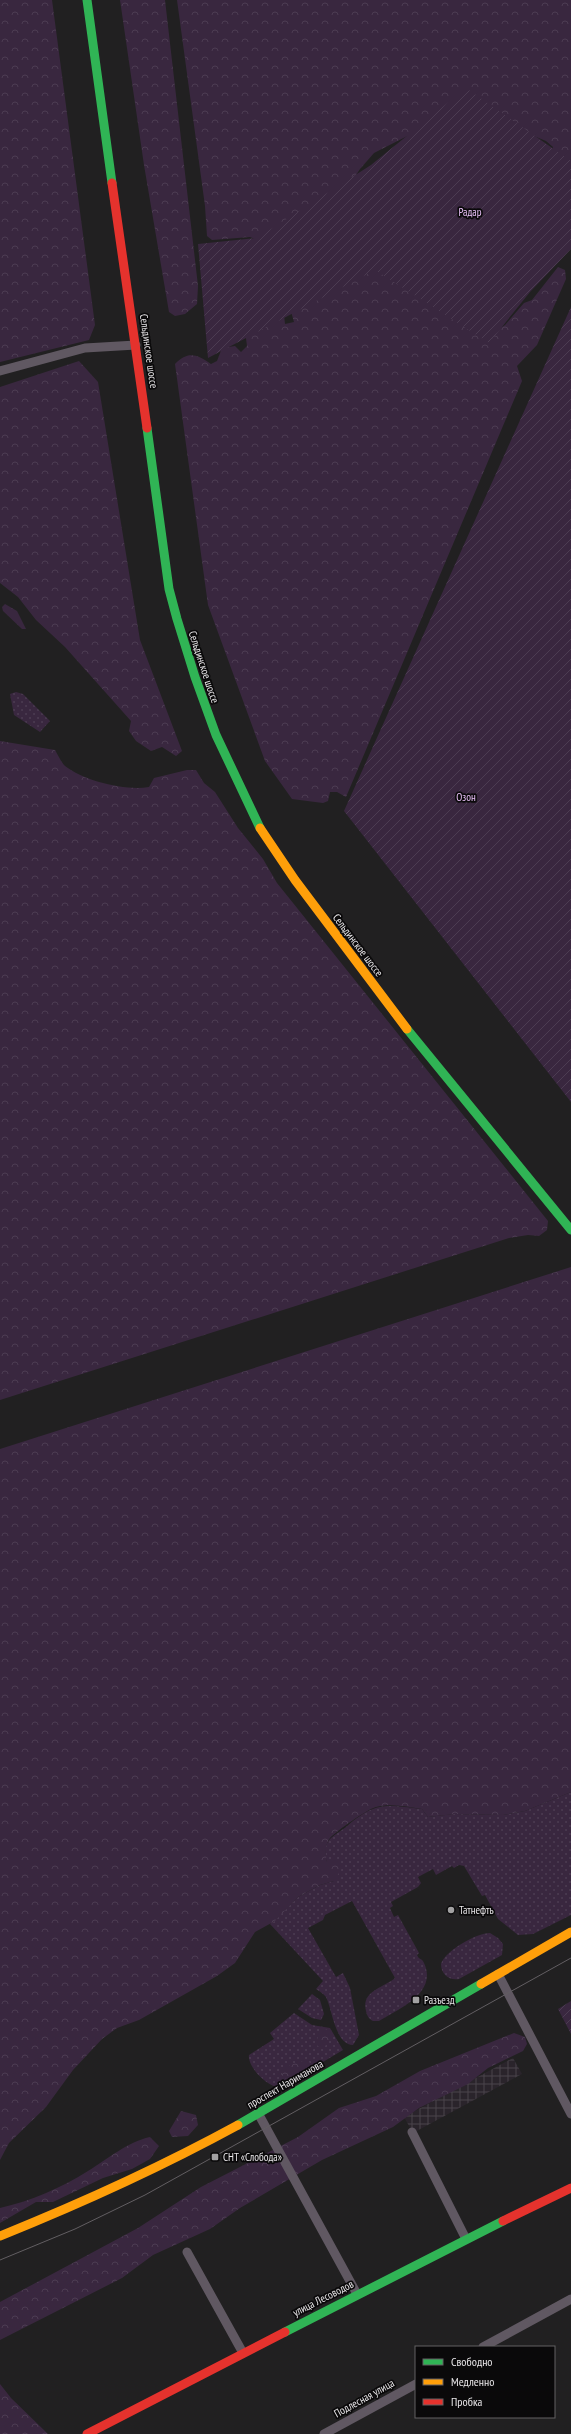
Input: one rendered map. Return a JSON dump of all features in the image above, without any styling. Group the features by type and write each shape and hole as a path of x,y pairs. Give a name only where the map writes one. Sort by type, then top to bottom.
{"main road":[{"name":"Сельдинское шоссе","path":"87,0 169,589 186,654 206,712 231,770 256,820 300,888 364,974 571,1230"},
{"name":"проспект Нариманова","path":"0,2236 124,2183 258,2113 571,1932"},
{"name":"улица Лесоводов","path":"88,2434 466,2238 571,2188"}],"street":[{"path":"0,371 85,348 136,345"},
{"path":"498,1974 571,2114"},
{"path":"258,2113 357,2294"},
{"path":"412,2132 466,2238"},
{"path":"187,2252 243,2353"},
{"path":"485,2346 571,2299"},
{"name":"Подлесная улица","path":"324,2434 415,2385"}],"shaded area":[{"path":"513,2058 522,2074 413,2133 404,2117"}],"green space":[{"path":"0,0 52,0 95,325 89,340 0,362"},
{"path":"120,0 165,0 198,286 197,304 185,314 175,316 169,312 144,165"},
{"path":"177,0 571,0 571,178 551,153 553,147 546,141 464,107 374,153 352,181 260,241 250,237 212,240 207,236 205,206"},
{"name":"Радар","path":"466,88 571,161 571,249 530,292 489,343 375,270 208,358 198,244 257,238 371,165"},
{"path":"369,264 494,332 505,325 524,303 532,300 558,267 565,270 566,279 537,345 517,366 522,381 346,797 337,792 330,792 328,801 323,803 292,799 265,761 208,605 175,364 184,357 192,355 211,364 217,361 222,348 235,346 241,352 247,346 245,330 284,315 285,324 294,322 290,308"},
{"name":"Озон","path":"571,307 571,1102 344,811"},
{"path":"79,361 98,382 140,640 182,751 176,756 162,747 151,751 136,741 129,731 131,721 65,647 36,620 18,597 0,583 0,387"},
{"path":"5,604 17,611 26,629 22,629 3,611 2,607"},
{"path":"16,692 23,694 50,721 40,732 14,715 10,694"},
{"path":"0,741 55,750 65,766 73,771 105,784 128,788 149,787 154,778 187,770 196,770 204,783 215,792 238,828 263,859 277,883 548,1221 547,1230 539,1236 528,1235 509,1238 0,1400"},
{"path":"571,1267 571,1792 525,1811 503,1815 455,1814 428,1817 422,1809 387,1805 371,1809 345,1825 330,1838 326,1846 327,1862 339,1860 342,1868 334,1881 320,1885 298,1897 275,1921 255,1932 235,1963 217,1976 139,2020 117,2028 102,2039 73,2070 46,2107 9,2143 0,2160 0,1449"},
{"path":"571,1792 571,1915 533,1934 518,1935 498,1919 485,1895 482,1896 464,1866 459,1865 454,1868 452,1866 436,1875 433,1869 418,1877 421,1883 418,1887 391,1902 393,1906 390,1908 394,1917 398,1915 419,1953 417,1955 418,1957 424,1963 427,1974 426,1983 414,1999 379,2021 373,2021 369,2018 365,2004 370,1994 395,1978 352,1901 325,1915 323,1920 308,1928 336,1977 343,1973 350,1988 359,2035 353,2045 342,2039 338,2033 326,1997 316,1989 323,1981 270,1924 298,1897 320,1885 334,1881 325,1853 327,1843 331,1838 365,1813 381,1807 399,1806 422,1809 428,1817 454,1814 503,1815 525,1811"},
{"path":"490,1933 498,1938 503,1944 502,1955 459,1979 449,1978 444,1974 441,1964 448,1954 469,1939"},
{"path":"312,1994 320,2000 324,2014 321,2020 312,2018 298,2009"},
{"path":"571,2001 571,2034 558,2009"},
{"path":"294,2013 312,2025 330,2028 343,2050 281,2087 276,2087 265,2081 255,2071 249,2060 249,2055 274,2039 270,2033"},
{"path":"325,2029 332,2031 332,2038 325,2046 319,2047 316,2044 319,2033"},
{"path":"514,2033 525,2037 527,2044 523,2051 488,2068 468,2084 419,2108 393,2127 322,2160 240,2208 210,2229 153,2255 122,2278 0,2340 0,2302 138,2228 201,2187 298,2137 339,2108 376,2096 420,2071"},
{"path":"306,2060 310,2063 307,2070 289,2080 282,2077 282,2071 290,2065"},
{"path":"181,2111 196,2115 198,2125 188,2136 172,2137 169,2131"},
{"path":"150,2137 159,2146 150,2159 132,2169 103,2178 53,2202 36,2202 0,2223 0,2208 23,2202 56,2188 78,2177 118,2151 142,2139"},
{"path":"0,2384 11,2398 48,2434 0,2434"}],"tram line":[{"path":"0,2260 75,2229 145,2195 571,1958"}],"traffic: fast":[{"path":"87,0 112,183"},
{"path":"147,428 169,589 177,619 195,677 216,735 260,828"},
{"path":"407,1029 571,1230"},
{"path":"238,2125 481,1984"},
{"path":"285,2332 503,2221"}],"traffic: slow":[{"path":"260,828 295,880 407,1029"},
{"path":"481,1984 571,1932"},
{"path":"0,2236 121,2184 238,2125"}],"traffic: jam":[{"path":"112,183 147,428"},
{"path":"503,2221 571,2188"},
{"path":"87,2434 285,2332"}],"place":[{"name":"Татнефть","path":"451,1910"},
{"name":"Разъезд","path":"416,2000"},
{"name":"СНТ «Слобода»","path":"215,2157"}]}
